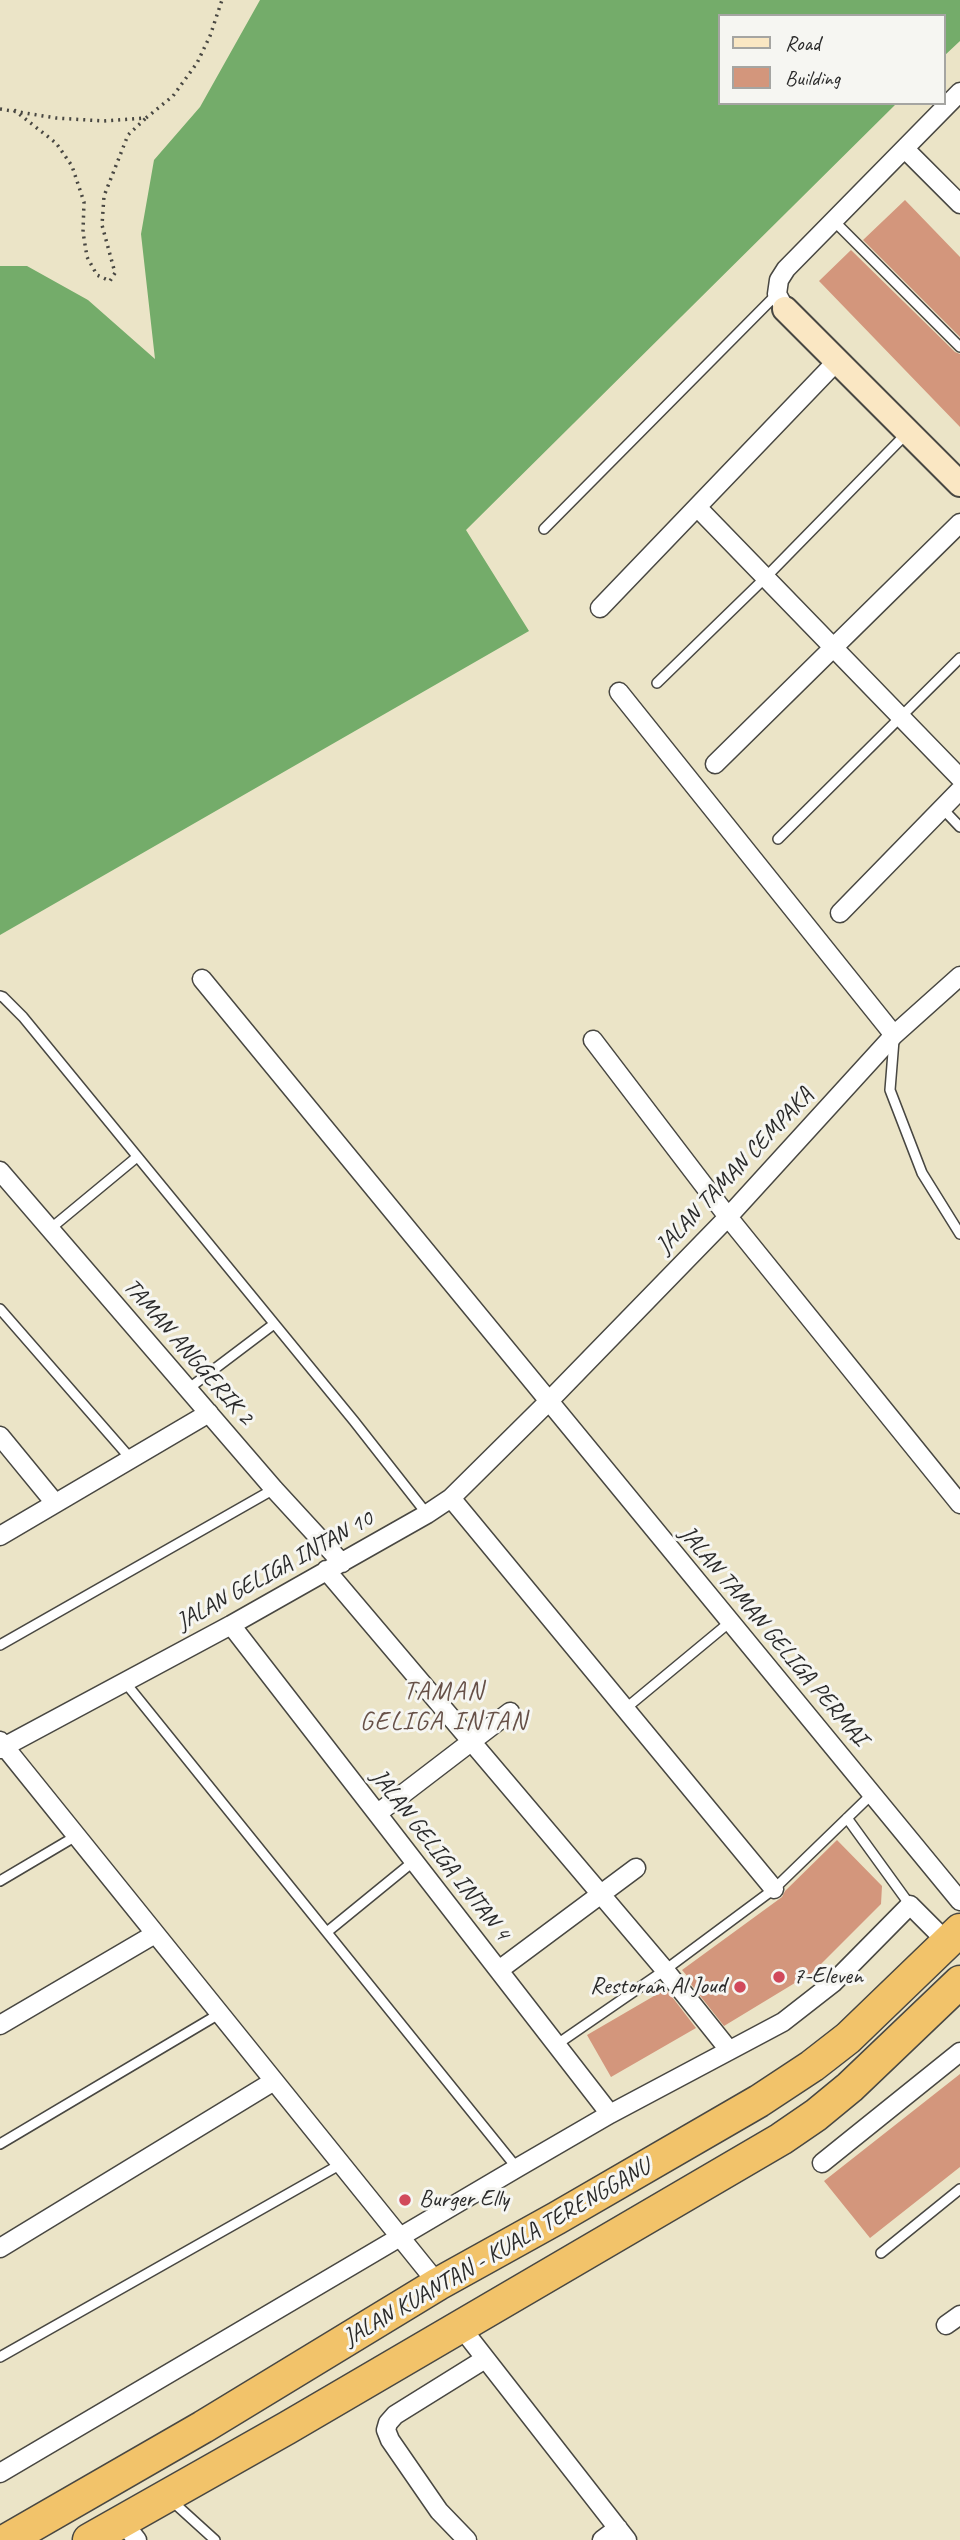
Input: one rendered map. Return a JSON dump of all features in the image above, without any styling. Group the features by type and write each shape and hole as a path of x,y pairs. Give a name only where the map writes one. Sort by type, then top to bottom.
{"highway":[{"name":"JALAN KUANTAN - KUALA TERENGGANU","path":"7,2540 203,2427 438,2284 760,2101 848,2038 954,1936"},
{"name":"JALAN KUANTAN - KUALA TERENGGANU","path":"89,2540 130,2530 166,2496 738,2165 816,2115 888,2052 960,1982"}],"street":[{"path":"958,478 837,361 781,301 779,279 833,220 960,93"},
{"path":"905,149 960,204"},
{"path":"600,608 837,361"},
{"path":"697,508 960,778"},
{"path":"715,764 960,523"},
{"path":"619,692 894,1035"},
{"path":"839,913 960,790"},
{"name":"JALAN TAMAN CEMPAKA","path":"548,1402 729,1217 894,1035 960,976"},
{"name":"JALAN TAMAN GELIGA PERMAI","path":"202,979 960,1901"},
{"path":"593,1040 729,1217 960,1504"},
{"name":"TAMAN ANGGERIK 2","path":"0,1171 274,1489 471,1742 665,1970 729,2050"},
{"name":"JALAN GELIGA INTAN 10","path":"1,1746 231,1625 426,1514 450,1498 548,1402"},
{"path":"0,1536 209,1413"},
{"path":"0,1436 55,1503"},
{"path":"450,1498 774,1889"},
{"name":"JALAN GELIGA INTAN 4","path":"231,1625 610,2114"},
{"path":"377,1813 510,1712"},
{"path":"1,1746 438,2284"},
{"path":"499,1970 636,1868"},
{"path":"0,2473 610,2114 783,2022 833,1983 910,1905 954,1936"},
{"path":"0,2025 155,1934"},
{"path":"822,2163 960,2052"},
{"path":"0,2248 274,2081"},
{"path":"460,2326 622,2534 603,2540"},
{"path":"467,2540 439,2511 390,2440 386,2430 395,2415 485,2358"}],"lane":[{"path":"833,220 960,347"},
{"path":"544,529 781,301"},
{"path":"657,683 765,578 908,432"},
{"path":"778,839 960,657"},
{"path":"942,808 960,827"},
{"path":"0,996 23,1017 426,1514"},
{"path":"894,1035 890,1090 922,1173 960,1234"},
{"path":"50,1229 137,1157"},
{"path":"0,1309 131,1459"},
{"path":"188,1389 274,1324"},
{"path":"0,1645 274,1489"},
{"path":"625,1709 730,1622"},
{"path":"124,1681 517,2168"},
{"path":"556,2045 665,1970 774,1889 872,1794"},
{"path":"847,1818 910,1905"},
{"path":"0,1881 76,1836"},
{"path":"327,1932 414,1861"},
{"path":"0,2144 219,2014"},
{"path":"0,2357 341,2164"},
{"path":"881,2253 960,2189"},
{"path":"166,2496 215,2540"}],"path":[{"path":"14,110 56,143 72,166 84,202 83,232 87,257 97,275 110,281 115,273 102,225 104,196 128,135 173,96 197,63 210,36 222,0"},
{"path":"0,109 56,118 104,121 146,118"}],"green space":[{"path":"260,0 960,0 960,41 946,54 946,14 718,14 718,105 895,105 466,530 529,631 0,935 0,266 27,266 88,300 155,359 141,234 154,160 200,107"}],"building":[{"path":"905,200 960,257 960,337 863,240"},
{"path":"851,250 960,354 960,427 819,281"},
{"path":"837,1840 882,1886 881,1904 813,1972 724,2026 682,1970 782,1897"},
{"path":"666,1989 696,2028 611,2077 587,2035"},
{"path":"960,2074 960,2167 870,2238 824,2181"}],"place":[{"name":"7-Eleven","path":"779,1977"},
{"name":"Restoran Al Joud","path":"740,1987"},
{"name":"Burger Elly","path":"405,2200"}],"district":[{"name":"TAMAN GELIGA INTAN","path":"444,1707"}]}
